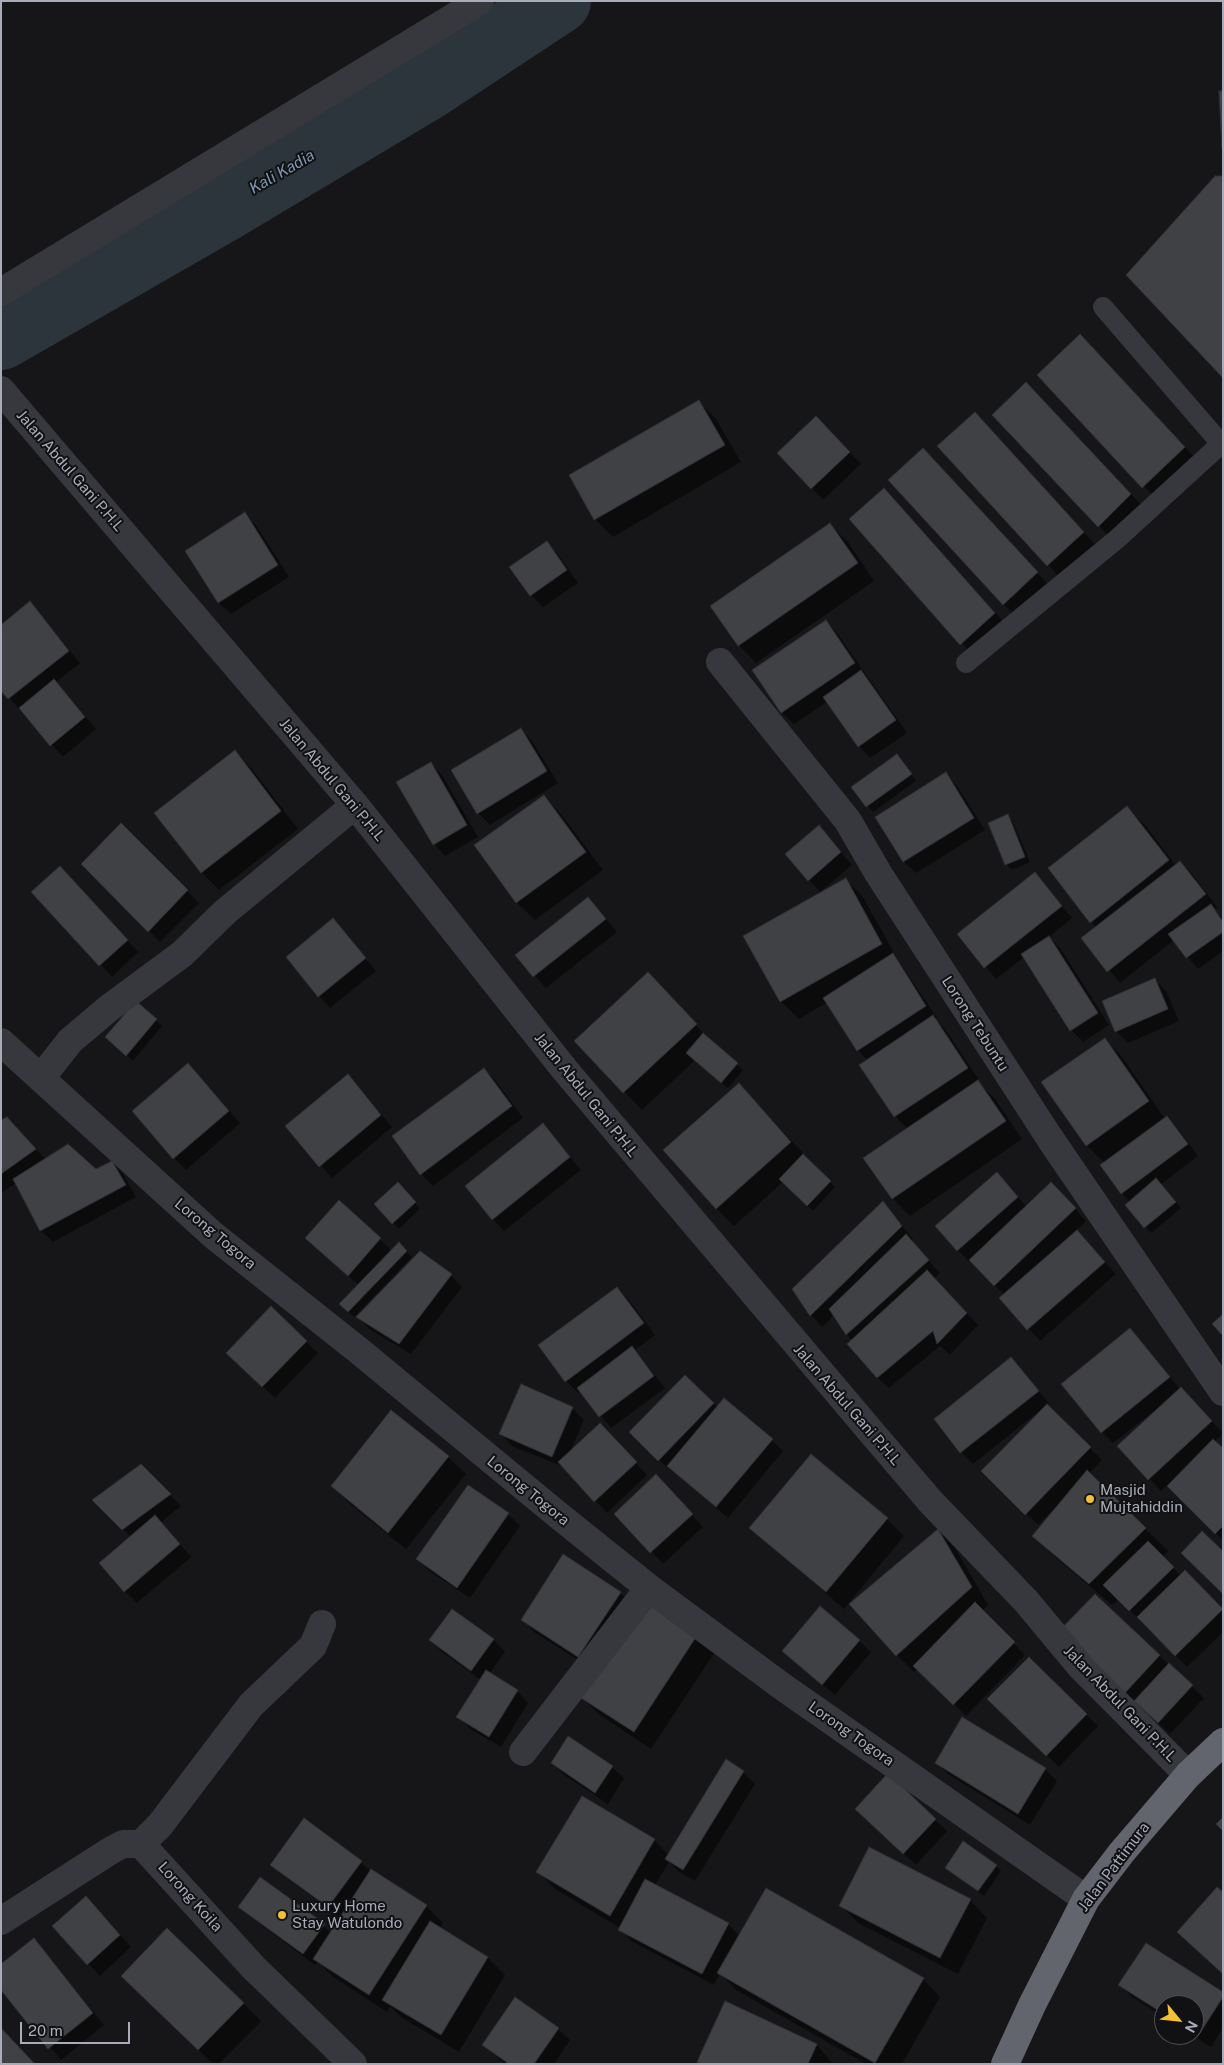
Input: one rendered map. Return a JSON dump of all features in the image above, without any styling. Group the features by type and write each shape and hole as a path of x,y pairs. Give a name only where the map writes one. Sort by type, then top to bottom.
{"highway":[{"name":"Jalan Pattimura","path":"1005,2064 1032,2005 1086,1899 1122,1852 1188,1775 1223,1742"}],"street":[{"path":"1,292 480,1"},
{"name":"Jalan Abdul Gani P.H.L","path":"4,393 355,805 564,1070 866,1428 930,1501 1026,1601 1081,1667 1188,1775"},
{"name":"Lorong Tebuntu","path":"720,662 848,821 878,873 1046,1132 1223,1392"},
{"path":"41,1078 70,1041 157,970 182,954 225,912 355,805"},
{"name":"Lorong Togora","path":"1,1042 213,1235 650,1588 783,1687 1086,1899"},
{"path":"523,1752 650,1588"},
{"path":"1,1921 110,1850 123,1844 141,1844 160,1824 252,1705 313,1646 322,1624"},
{"name":"Lorong Koila","path":"141,1844 253,1967 353,2064"}],"lane":[{"path":"966,662 1117,539 1222,445 1103,307"}],"building":[{"path":"1219,91 1223,91 1222,149"},
{"path":"1215,176 1223,176 1223,378 1126,275"},
{"path":"1080,334 1185,447 1142,488 1037,375"},
{"path":"1026,382 1131,494 1098,527 992,415"},
{"path":"699,400 725,445 594,520 569,475"},
{"path":"975,412 1084,532 1047,566 937,446"},
{"path":"816,416 850,452 811,489 777,453"},
{"path":"923,448 1038,572 1003,605 888,480"},
{"path":"884,488 995,613 960,645 849,519"},
{"path":"245,512 278,565 218,603 185,551"},
{"path":"830,523 858,563 738,646 710,606"},
{"path":"547,541 567,570 530,596 509,567"},
{"path":"30,601 69,651 8,699 1,691 1,625"},
{"path":"826,620 855,663 781,713 752,670"},
{"path":"861,670 896,720 858,747 823,697"},
{"path":"54,679 85,717 50,746 19,708"},
{"path":"521,728 547,771 477,814 451,770"},
{"path":"235,750 281,811 201,873 154,813"},
{"path":"897,754 912,774 866,807 851,787"},
{"path":"431,762 467,825 433,845 396,782"},
{"path":"946,772 974,818 903,862 875,817"},
{"path":"544,795 586,852 516,903 474,845"},
{"path":"1127,806 1169,860 1090,923 1048,868"},
{"path":"1008,814 1025,857 1005,865 988,823"},
{"path":"121,823 188,890 148,932 81,864"},
{"path":"819,825 841,852 808,881 785,854"},
{"path":"1180,861 1206,894 1107,972 1081,938"},
{"path":"60,866 128,940 99,966 31,892"},
{"path":"1035,872 1062,906 984,968 957,934"},
{"path":"846,878 882,944 780,1002 743,936"},
{"path":"588,897 606,919 533,977 515,955"},
{"path":"1211,904 1223,922 1223,932 1186,958 1168,934"},
{"path":"333,918 366,958 318,997 286,957"},
{"path":"1049,936 1098,1013 1070,1031 1021,954"},
{"path":"893,953 926,1006 857,1051 823,998"},
{"path":"648,972 697,1024 623,1093 574,1041"},
{"path":"1155,978 1168,1009 1115,1032 1102,1001"},
{"path":"136,1001 157,1019 126,1056 105,1037"},
{"path":"933,1015 968,1068 894,1117 859,1065"},
{"path":"703,1033 738,1063 721,1083 686,1053"},
{"path":"1105,1038 1149,1101 1086,1146 1041,1082"},
{"path":"188,1063 229,1111 173,1159 132,1111"},
{"path":"484,1068 512,1106 420,1175 392,1136"},
{"path":"348,1074 381,1115 319,1167 285,1126"},
{"path":"978,1080 1006,1121 892,1199 863,1158"},
{"path":"739,1083 791,1142 716,1209 663,1150"},
{"path":"1167,1116 1188,1144 1121,1194 1100,1165"},
{"path":"7,1117 36,1149 1,1174 1,1120"},
{"path":"543,1123 570,1157 492,1220 465,1186"},
{"path":"68,1144 96,1169 112,1161 126,1185 40,1231 13,1179"},
{"path":"803,1154 831,1181 807,1206 779,1179"},
{"path":"997,1172 1018,1197 957,1251 935,1226"},
{"path":"1156,1178 1176,1202 1144,1228 1125,1205"},
{"path":"398,1182 416,1202 392,1224 374,1204"},
{"path":"1051,1182 1076,1208 994,1286 969,1260"},
{"path":"339,1200 381,1238 348,1276 305,1238"},
{"path":"883,1201 902,1226 810,1316 792,1289"},
{"path":"1077,1230 1105,1262 1027,1330 999,1298"},
{"path":"906,1234 929,1260 846,1335 829,1309"},
{"path":"399,1242 407,1251 348,1312 339,1304"},
{"path":"420,1251 452,1274 399,1344 356,1317"},
{"path":"927,1270 967,1313 937,1344 933,1331 877,1378 847,1344"},
{"path":"617,1287 644,1323 565,1382 538,1345"},
{"path":"271,1306 307,1341 262,1387 226,1353"},
{"path":"1223,1314 1223,1336 1212,1324"},
{"path":"1130,1328 1170,1377 1101,1433 1061,1384"},
{"path":"632,1346 654,1376 599,1417 577,1388"},
{"path":"1011,1357 1039,1391 960,1453 934,1419"},
{"path":"685,1375 714,1403 658,1461 629,1432"},
{"path":"521,1384 573,1407 552,1457 499,1434"},
{"path":"1181,1387 1212,1421 1148,1480 1117,1446"},
{"path":"724,1398 773,1439 716,1507 667,1466"},
{"path":"1047,1404 1091,1447 1025,1515 981,1471"},
{"path":"391,1410 449,1456 388,1533 331,1486"},
{"path":"600,1423 637,1462 594,1502 558,1462"},
{"path":"1213,1439 1223,1448 1223,1526 1215,1534 1167,1486"},
{"path":"811,1454 888,1518 826,1592 749,1528"},
{"path":"141,1464 171,1494 122,1530 92,1500"},
{"name":"Masjid Mujtahiddin","path":"1087,1470 1146,1528 1089,1584 1032,1536"},
{"path":"656,1474 693,1514 650,1553 614,1514"},
{"path":"468,1485 509,1513 457,1588 416,1559"},
{"path":"155,1515 180,1544 124,1592 99,1563"},
{"path":"938,1529 972,1587 896,1656 849,1604"},
{"path":"1202,1531 1223,1551 1223,1594 1181,1553"},
{"path":"1148,1541 1174,1567 1129,1611 1103,1585"},
{"path":"563,1554 621,1592 578,1657 521,1620"},
{"path":"1185,1570 1223,1609 1175,1656 1137,1617"},
{"path":"1095,1594 1160,1655 1125,1693 1059,1631"},
{"path":"645,1599 698,1634 634,1732 581,1698"},
{"path":"975,1602 1015,1642 953,1705 913,1666"},
{"path":"820,1606 860,1640 822,1685 782,1651"},
{"path":"452,1609 494,1639 471,1671 429,1640"},
{"path":"1029,1657 1087,1714 1046,1756 987,1699"},
{"path":"1169,1663 1193,1685 1158,1723 1134,1701"},
{"path":"486,1670 518,1690 489,1737 456,1717"},
{"path":"962,1717 1046,1768 1018,1814 935,1763"},
{"path":"568,1736 613,1766 595,1793 551,1763"},
{"path":"726,1759 744,1771 683,1870 665,1859"},
{"path":"888,1773 936,1819 903,1854 855,1809"},
{"path":"582,1796 655,1839 610,1916 536,1872"},
{"path":"1223,1817 1223,1831 1216,1824"},
{"path":"304,1818 362,1861 328,1907 270,1865"},
{"path":"963,1841 997,1865 978,1891 945,1868"},
{"path":"869,1847 971,1899 940,1958 839,1906"},
{"path":"371,1869 427,1905 369,1995 313,1959"},
{"name":"Luxury Home Stay Watulondo","path":"260,1877 325,1924 303,1954 238,1907"},
{"path":"645,1879 729,1923 702,1974 618,1930"},
{"path":"1217,1887 1223,1892 1223,1974 1177,1932"},
{"path":"766,1888 924,1978 875,2063 717,1973"},
{"path":"86,1896 120,1935 87,1965 52,1926"},
{"path":"430,1921 488,1957 441,2035 382,2000"},
{"path":"167,1928 244,2003 198,2050 121,1976"},
{"path":"34,1938 93,2013 48,2049 1,1990 1,1964"},
{"path":"1146,1943 1223,1992 1223,1997 1204,2027 1204,1995 1154,1995 1154,2008 1118,1985"},
{"path":"515,1997 559,2028 534,2064 509,2064 482,2045"},
{"path":"725,2001 817,2044 808,2064 701,2064 697,2062"},
{"path":"1,2028 35,2064 1,2064"}],"waterway":[{"name":"Kali Kadia","path":"1,337 227,207 426,88 558,1"}],"place":[{"name":"Masjid Mujtahiddin","path":"1090,1499"},
{"name":"Luxury Home Stay Watulondo","path":"282,1915"}]}
